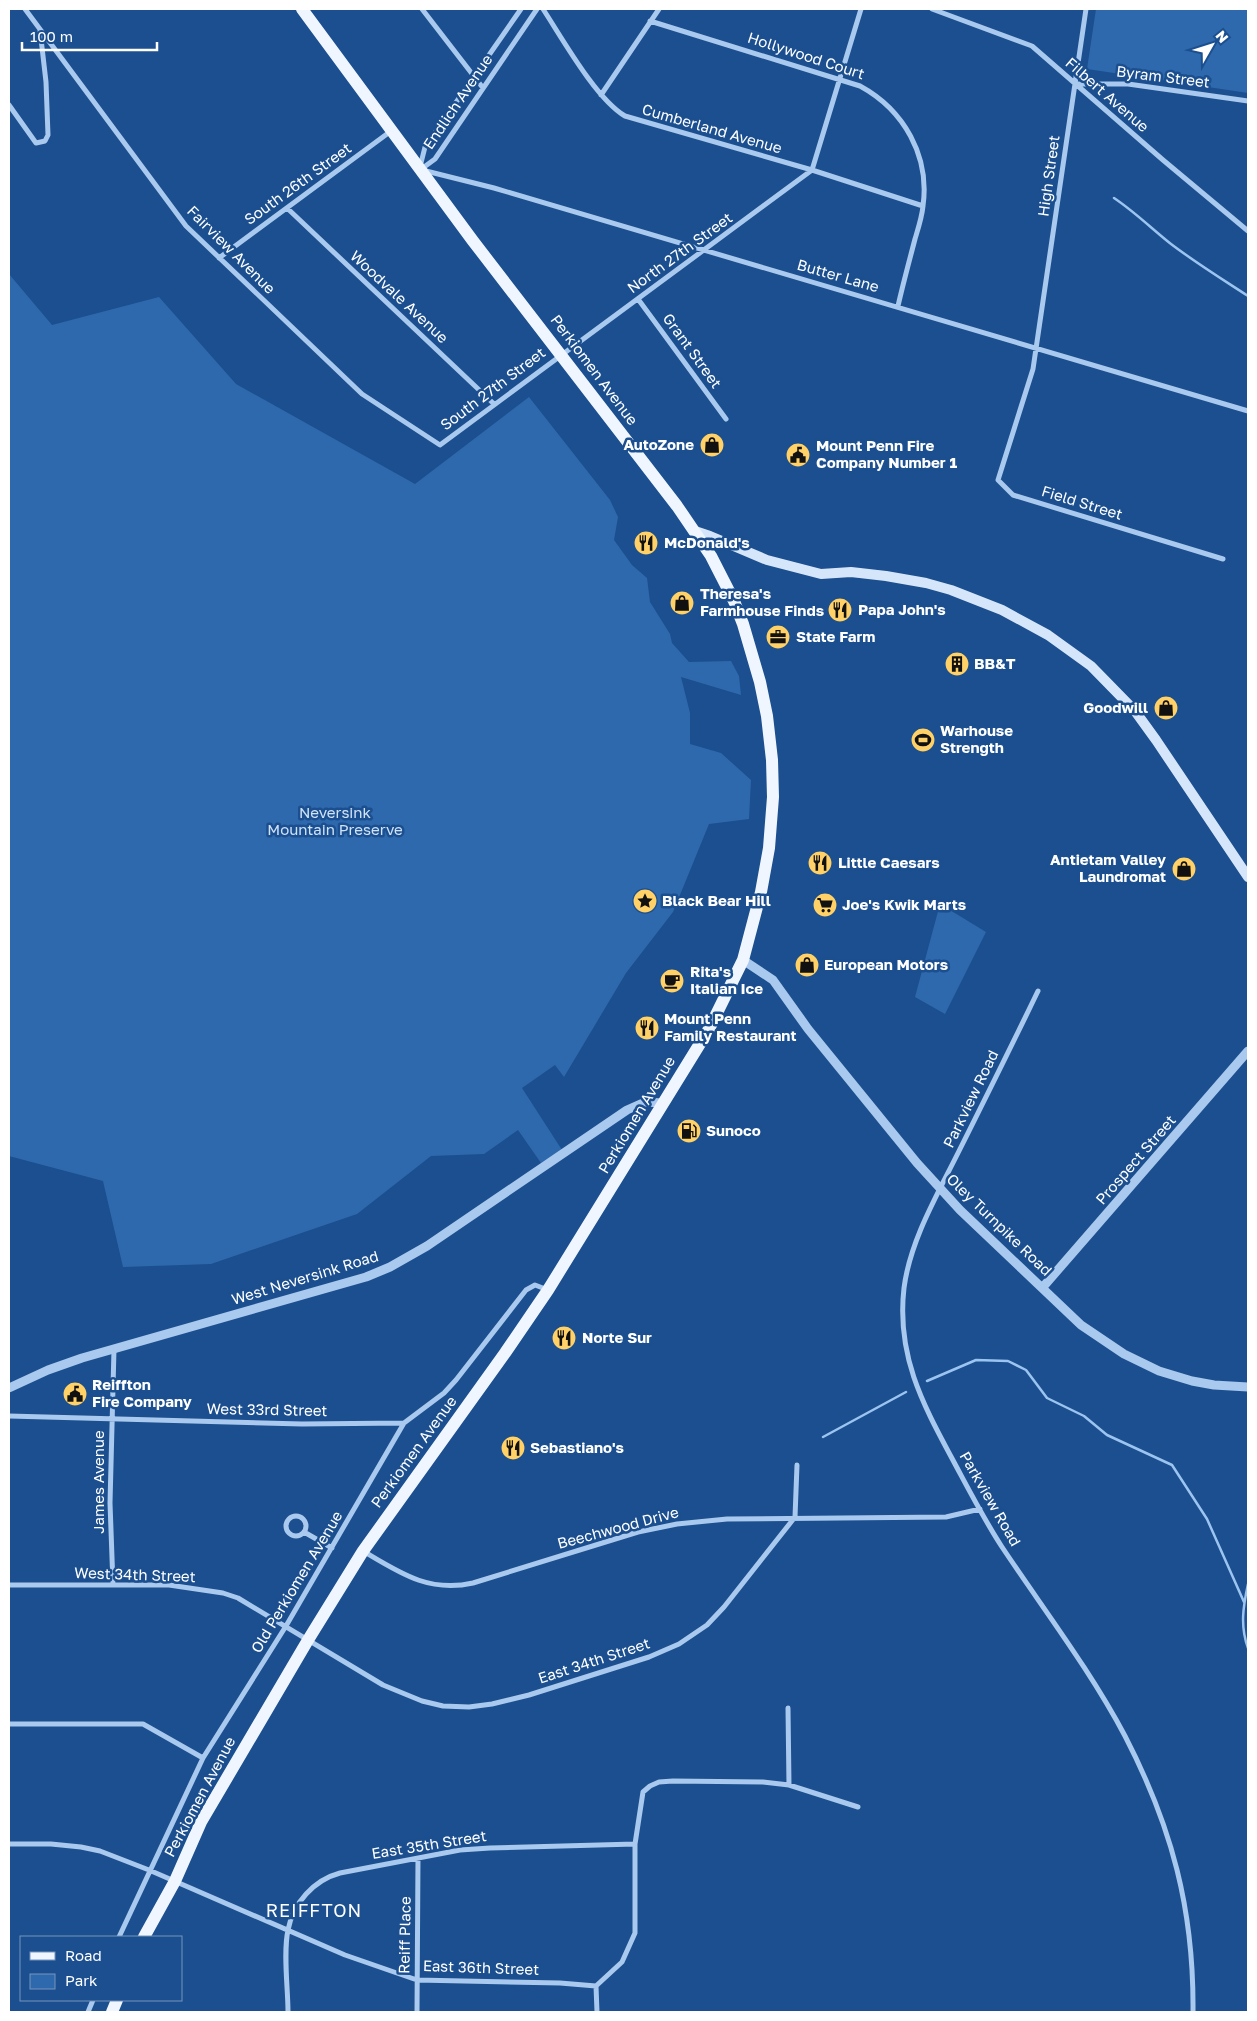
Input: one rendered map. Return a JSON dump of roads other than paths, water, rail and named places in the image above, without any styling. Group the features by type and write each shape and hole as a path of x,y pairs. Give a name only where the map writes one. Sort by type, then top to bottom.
{"main road":[{"name":"Perkiomen Avenue","path":"145,1936 174,1881 201,1822 308,1640 363,1551 506,1353 548,1290 712,1024 743,960 761,892 769,848 773,797 770,737 760,682 742,624 722,578 695,532 420,170 302,9"},
{"path":"695,532 710,536 767,560 822,574 851,572 886,576 926,583 951,590 1002,610 1048,634 1091,666 1135,711 1248,877"}],"street":[{"name":"Fairview Avenue","path":"25,9 186,226 362,394 440,444"},
{"path":"422,9 483,88"},
{"name":"Endlich Avenue","path":"420,170 425,147 521,9"},
{"name":"Endlich Avenue","path":"420,170 435,159 537,9"},
{"name":"Cumberland Avenue","path":"543,9 601,95 618,112 632,120 812,170 923,206"},
{"path":"601,95 659,9"},
{"path":"812,170 861,9"},
{"name":"Filbert Avenue","path":"932,9 1032,46 1162,160 1248,231"},
{"name":"High Street","path":"1018,421 1037,348 1086,9"},
{"name":"Hollywood Court","path":"650,21 860,86 889,105 909,130 922,168 923,206 898,306"},
{"path":"9,106 36,142 44,141 48,135 46,82 40,30"},
{"name":"Byram Street","path":"1075,84 1128,84 1248,101"},
{"name":"South 26th Street","path":"219,258 392,131"},
{"name":"Butter Lane","path":"420,170 494,188 1248,411"},
{"name":"North 27th Street","path":"561,354 705,251 812,170"},
{"name":"Woodvale Avenue","path":"287,208 494,404"},
{"name":"Grant Street","path":"638,299 726,418"},
{"name":"South 27th Street","path":"440,444 561,354"},
{"name":"Field Street","path":"1018,421 998,480 1013,495 1223,559"},
{"name":"Oley Turnpike Road","path":"743,960 773,980 808,1029 940,1189 967,1218 1088,1330 1140,1363 1192,1381 1214,1385 1248,1387"},
{"name":"Parkview Road","path":"1038,991 918,1236 904,1288 906,1347 912,1374 925,1406 980,1509 1000,1545 1064,1638 1108,1708 1125,1737 1154,1798 1174,1854 1186,1906 1192,1960 1193,2012"},
{"name":"Prospect Street","path":"1043,1287 1248,1050"},
{"name":"West Neversink Road","path":"9,1388 48,1370 114,1349 328,1289 390,1267 427,1246 626,1110 645,1102 663,1103"},
{"name":"Old Perkiomen Avenue","path":"119,1936 203,1758 286,1626 404,1424 444,1393 456,1380 526,1290 535,1285 548,1290"},
{"name":"James Avenue","path":"113,1585 110,1503 114,1349"},
{"name":"West 33rd Street","path":"9,1416 302,1424 404,1424"},
{"path":"795,1517 797,1465"},
{"name":"Beechwood Drive","path":"363,1551 406,1576 436,1585 451,1586 473,1583 638,1532 677,1524 727,1519 795,1517 946,1517 980,1509"},
{"path":"294,1516 301,1518 305,1523 304,1532 296,1537 289,1534 285,1528 287,1521 294,1516"},
{"name":"East 34th Street","path":"308,1640 383,1685 422,1701 443,1706 470,1707 513,1699 649,1657 689,1638 707,1625 724,1607 795,1517"},
{"path":"304,1532 332,1548"},
{"name":"West 34th Street","path":"9,1585 169,1585 223,1593 238,1598 308,1640"},
{"path":"788,1708 789,1785"},
{"path":"9,1724 143,1724 203,1758"},
{"path":"598,2012 596,1986 622,1962 635,1933 635,1844 643,1792 650,1786 659,1782 763,1782 789,1785 858,1807"},
{"name":"East 36th Street","path":"9,1844 43,1844 81,1847 100,1851 149,1870 345,1955 417,1980 560,1983 596,1986"},
{"name":"East 35th Street","path":"288,1930 303,1896 322,1880 340,1873 460,1850 635,1844"},
{"name":"Reiff Place","path":"417,2012 418,1858"},
{"path":"288,1930 288,2012"}],"waterway":[{"path":"1114,198 1180,251 1248,296"},
{"path":"927,1381 976,1360 1008,1361 1026,1370 1047,1398 1084,1416 1107,1435 1172,1465 1207,1519 1244,1602"},
{"path":"823,1437 906,1392"},
{"path":"1248,1584 1243,1616 1245,1640 1248,1648"}],"place":[{"name":"AutoZone","path":"712,445"},
{"name":"Mount Penn Fire Company Number 1","path":"798,455"},
{"name":"McDonald's","path":"646,543"},
{"name":"Theresa's Farmhouse Finds","path":"682,603"},
{"name":"Papa John's","path":"840,610"},
{"name":"State Farm","path":"778,637"},
{"name":"BB&T","path":"957,664"},
{"name":"Goodwill","path":"1166,708"},
{"name":"Warhouse Strength","path":"923,740"},
{"name":"Little Caesars","path":"820,863"},
{"name":"Antietam Valley Laundromat","path":"1184,869"},
{"name":"Black Bear Hill","path":"645,901"},
{"name":"Joe's Kwik Marts","path":"825,905"},
{"name":"European Motors","path":"807,965"},
{"name":"Rita's Italian Ice","path":"672,981"},
{"name":"Mount Penn Family Restaurant","path":"647,1028"},
{"name":"Sunoco","path":"689,1131"},
{"name":"Norte Sur","path":"564,1338"},
{"name":"Reiffton Fire Company","path":"75,1394"},
{"name":"Sebastiano's","path":"513,1448"}],"district":[{"name":"REIFFTON","path":"314,1911"}],"park label":[{"name":"Neversink Mountain Preserve","path":"335,822"}]}
